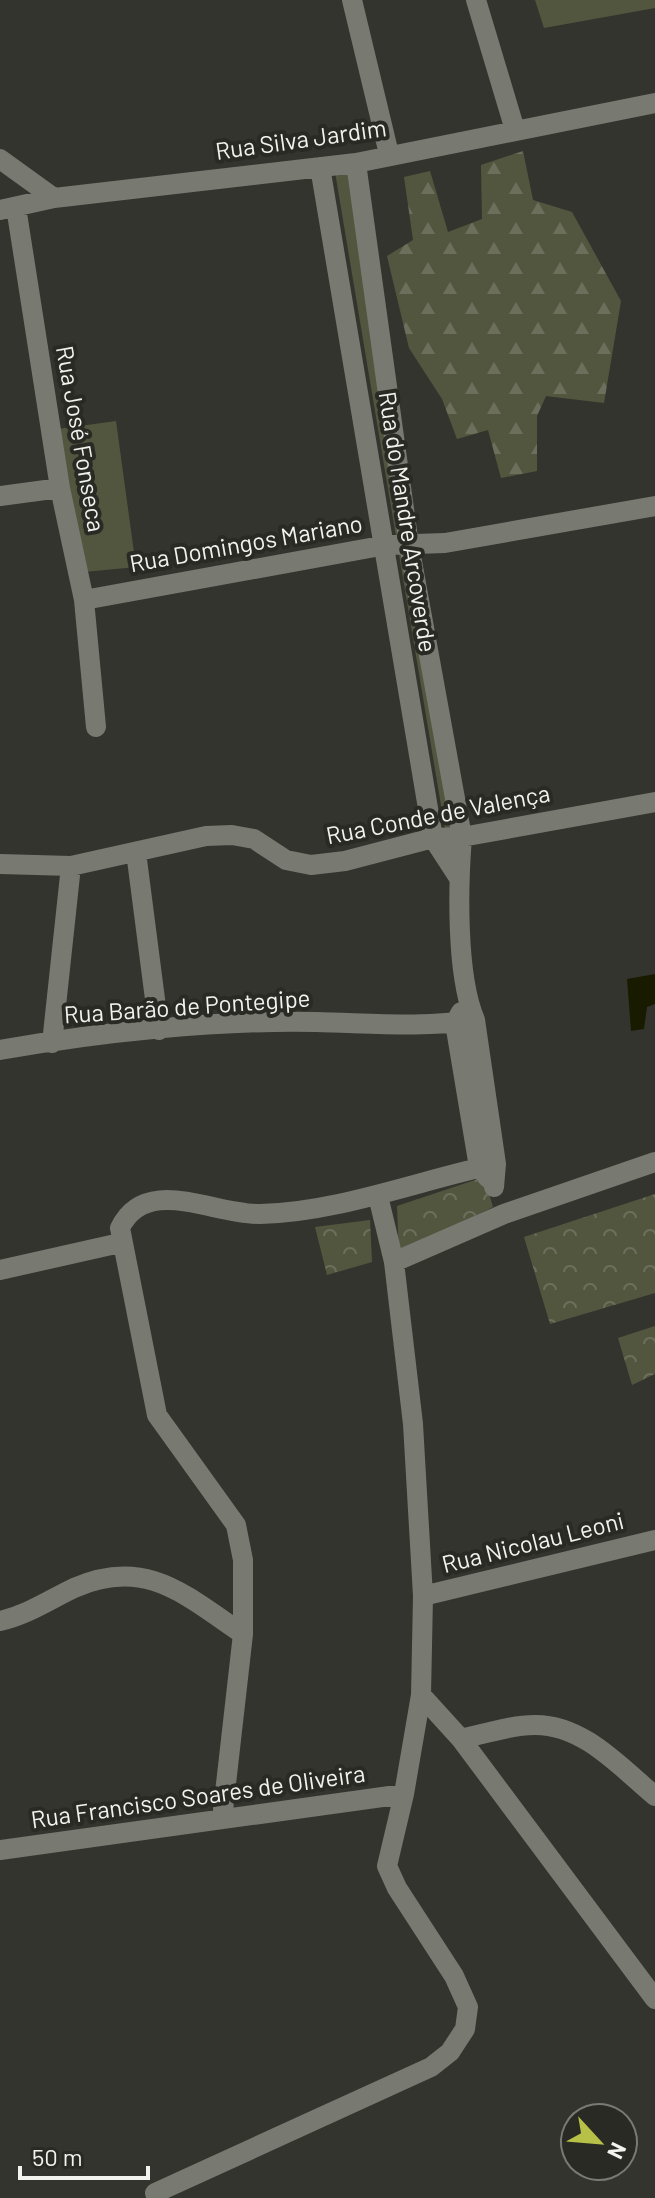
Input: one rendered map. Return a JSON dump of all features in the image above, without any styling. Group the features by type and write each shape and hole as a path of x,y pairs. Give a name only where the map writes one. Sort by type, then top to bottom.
{"street":[{"path":"352,0 389,154"},
{"path":"476,0 515,130"},
{"name":"Rua Silva Jardim","path":"8,208 54,198 356,163 655,103"},
{"path":"0,159 54,198"},
{"name":"Rua do Mandre Arcoverde","path":"356,163 409,545 462,837 459,878 465,1022 487,1166 504,1214"},
{"name":"Rua do Mandre Arcoverde","path":"320,167 433,838 459,878"},
{"name":"Rua José Fonseca","path":"8,208 84,600 96,727"},
{"path":"0,496 60,488"},
{"name":"Rua Domingos Mariano","path":"84,600 386,545 445,543 655,506"},
{"name":"Rua Conde de Valença","path":"0,864 71,866 206,836 232,835 254,839 286,860 311,865 345,861 433,838 462,837 655,802"},
{"path":"136,852 159,1030"},
{"path":"52,1043 71,866"},
{"name":"Rua Barão de Pontegipe","path":"0,1050 159,1030 315,1022 373,1025 465,1022"},
{"path":"394,1262 504,1214 655,1162"},
{"path":"222,1819 243,1634 243,1560 236,1525 157,1415 120,1243 124,1218 131,1208 146,1201 168,1199 259,1214 378,1196 487,1166"},
{"path":"155,2193 431,2067 450,2052 465,2029 468,2007 454,1976 397,1888 387,1866 404,1794 421,1695 423,1596 413,1424 394,1262 378,1196"},
{"path":"0,1270 120,1243"},
{"name":"Rua Nicolau Leoni","path":"423,1596 655,1540"},
{"path":"0,1621 19,1617 104,1576 128,1575 163,1581 243,1634"},
{"path":"421,1695 461,1739 648,1973 655,1999"},
{"path":"461,1739 531,1724 554,1725 581,1736 655,1796"},
{"name":"Rua Francisco Soares de Oliveira","path":"0,1850 404,1794"}],"green space":[{"path":"535,0 655,0 655,8 544,28"},
{"path":"523,151 533,200 572,212 621,301 604,403 546,396 537,416 537,471 501,478 488,430 457,439 442,399 409,348 387,256 413,240 404,177 430,171 448,232 482,219 481,165"},
{"path":"351,171 459,834 446,835 335,172"},
{"path":"116,421 136,567 84,572 58,429"},
{"path":"484,1177 493,1207 399,1254 397,1206"},
{"path":"655,1194 655,1293 550,1324 524,1237"},
{"path":"370,1220 372,1262 327,1275 315,1227"},
{"path":"655,1326 655,1374 632,1385 618,1338"}],"shaded area":[{"path":"655,974 655,1004 647,1007 644,1029 631,1031 627,979"}]}
